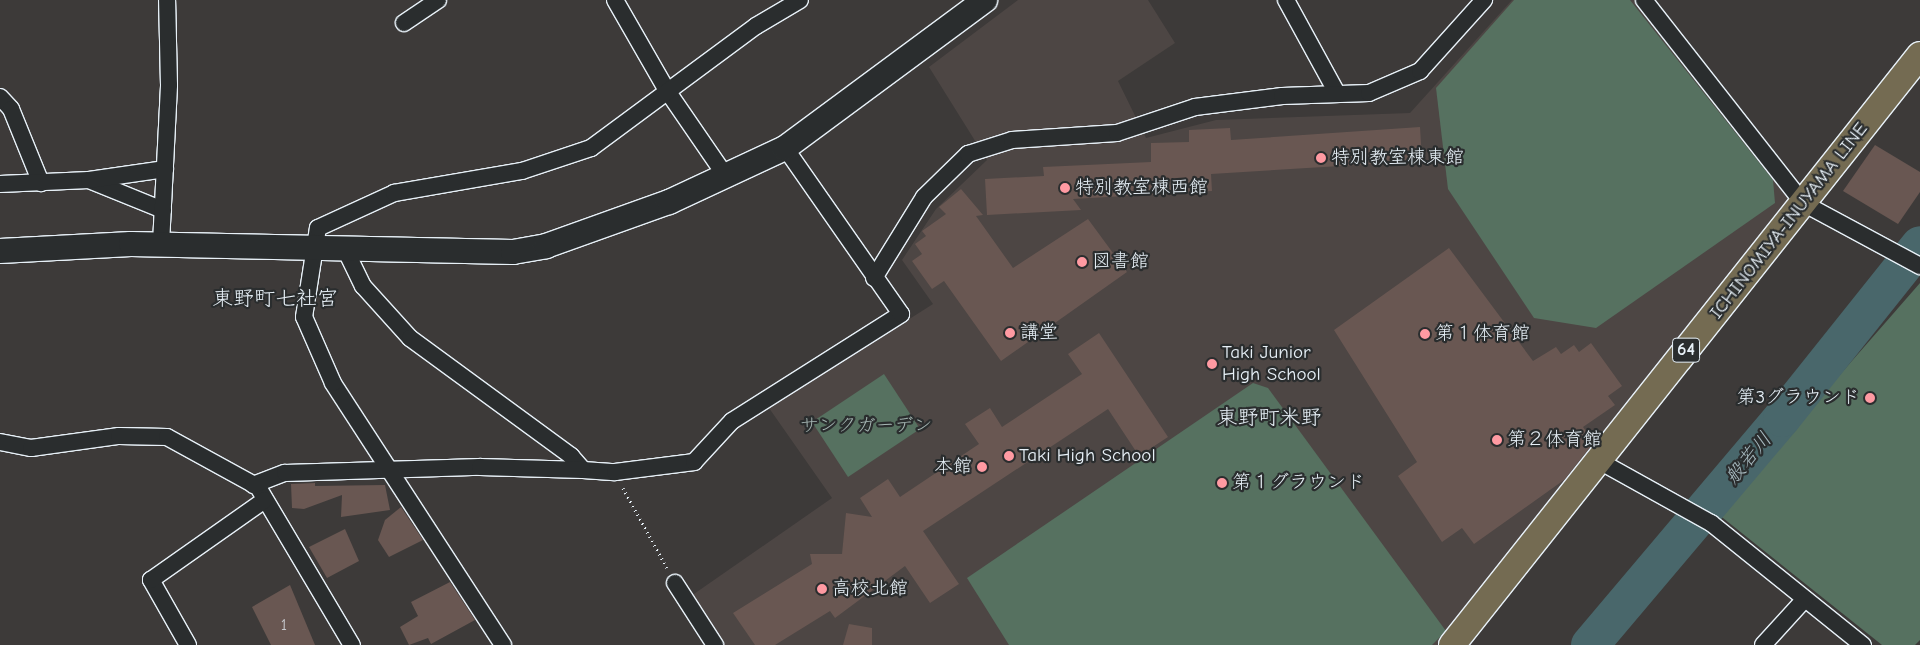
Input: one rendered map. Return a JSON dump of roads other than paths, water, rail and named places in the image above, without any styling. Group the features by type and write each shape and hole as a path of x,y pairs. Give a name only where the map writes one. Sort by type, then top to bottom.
{"main road":[{"name":"ICHINOMIYA-INUYAMA LINE","path":"1452,645 1920,55"}],"street":[{"path":"161,244 165,169 167,0"},
{"path":"404,23 438,0"},
{"path":"615,0 668,92 727,178"},
{"path":"503,645 393,471 333,383 304,318 312,248 318,228 394,193 522,171 591,148 756,26 800,0"},
{"path":"0,251 161,244 345,250 513,252 546,246 727,178 785,148 985,0"},
{"path":"1286,0 1337,93"},
{"path":"874,278 924,197 968,154 1012,140 1117,133 1195,107 1337,93 1369,93 1420,71 1484,0"},
{"path":"1644,0 1803,203 1920,266"},
{"path":"0,97 11,109 41,182"},
{"path":"253,485 285,473 480,467 615,472 694,462 732,421 901,314 874,278 785,148"},
{"path":"0,184 90,180 165,169"},
{"path":"90,180 163,210"},
{"path":"345,250 362,286 410,338 571,456 583,470"},
{"path":"0,442 31,448 119,436 167,437 253,485 265,500 352,645"},
{"path":"1599,461 1694,512 1863,645"},
{"path":"188,645 151,580 265,500"},
{"path":"674,583 715,645"},
{"path":"1763,645 1806,599"}],"waterway":[{"name":"般若川","path":"1590,645 1782,418 1920,245"}],"place":[{"name":"特別教室棟東館","path":"1321,158"},
{"name":"特別教室棟西館","path":"1065,188"},
{"name":"図書館","path":"1082,262"},
{"name":"講堂","path":"1010,333"},
{"name":"第１体育館","path":"1425,334"},
{"name":"Taki Junior High School","path":"1212,364"},
{"name":"第3グラウンド","path":"1870,398"},
{"name":"第２体育館","path":"1497,440"},
{"name":"Taki High School","path":"1009,456"},
{"name":"本館","path":"982,467"},
{"name":"第１グラウンド","path":"1222,483"},
{"name":"高校北館","path":"822,589"}],"district":[{"name":"東野町七社宮","path":"275,298"},
{"name":"東野町米野","path":"1269,417"}],"park label":[{"name":"サンクガーデン","path":"866,426"}]}
